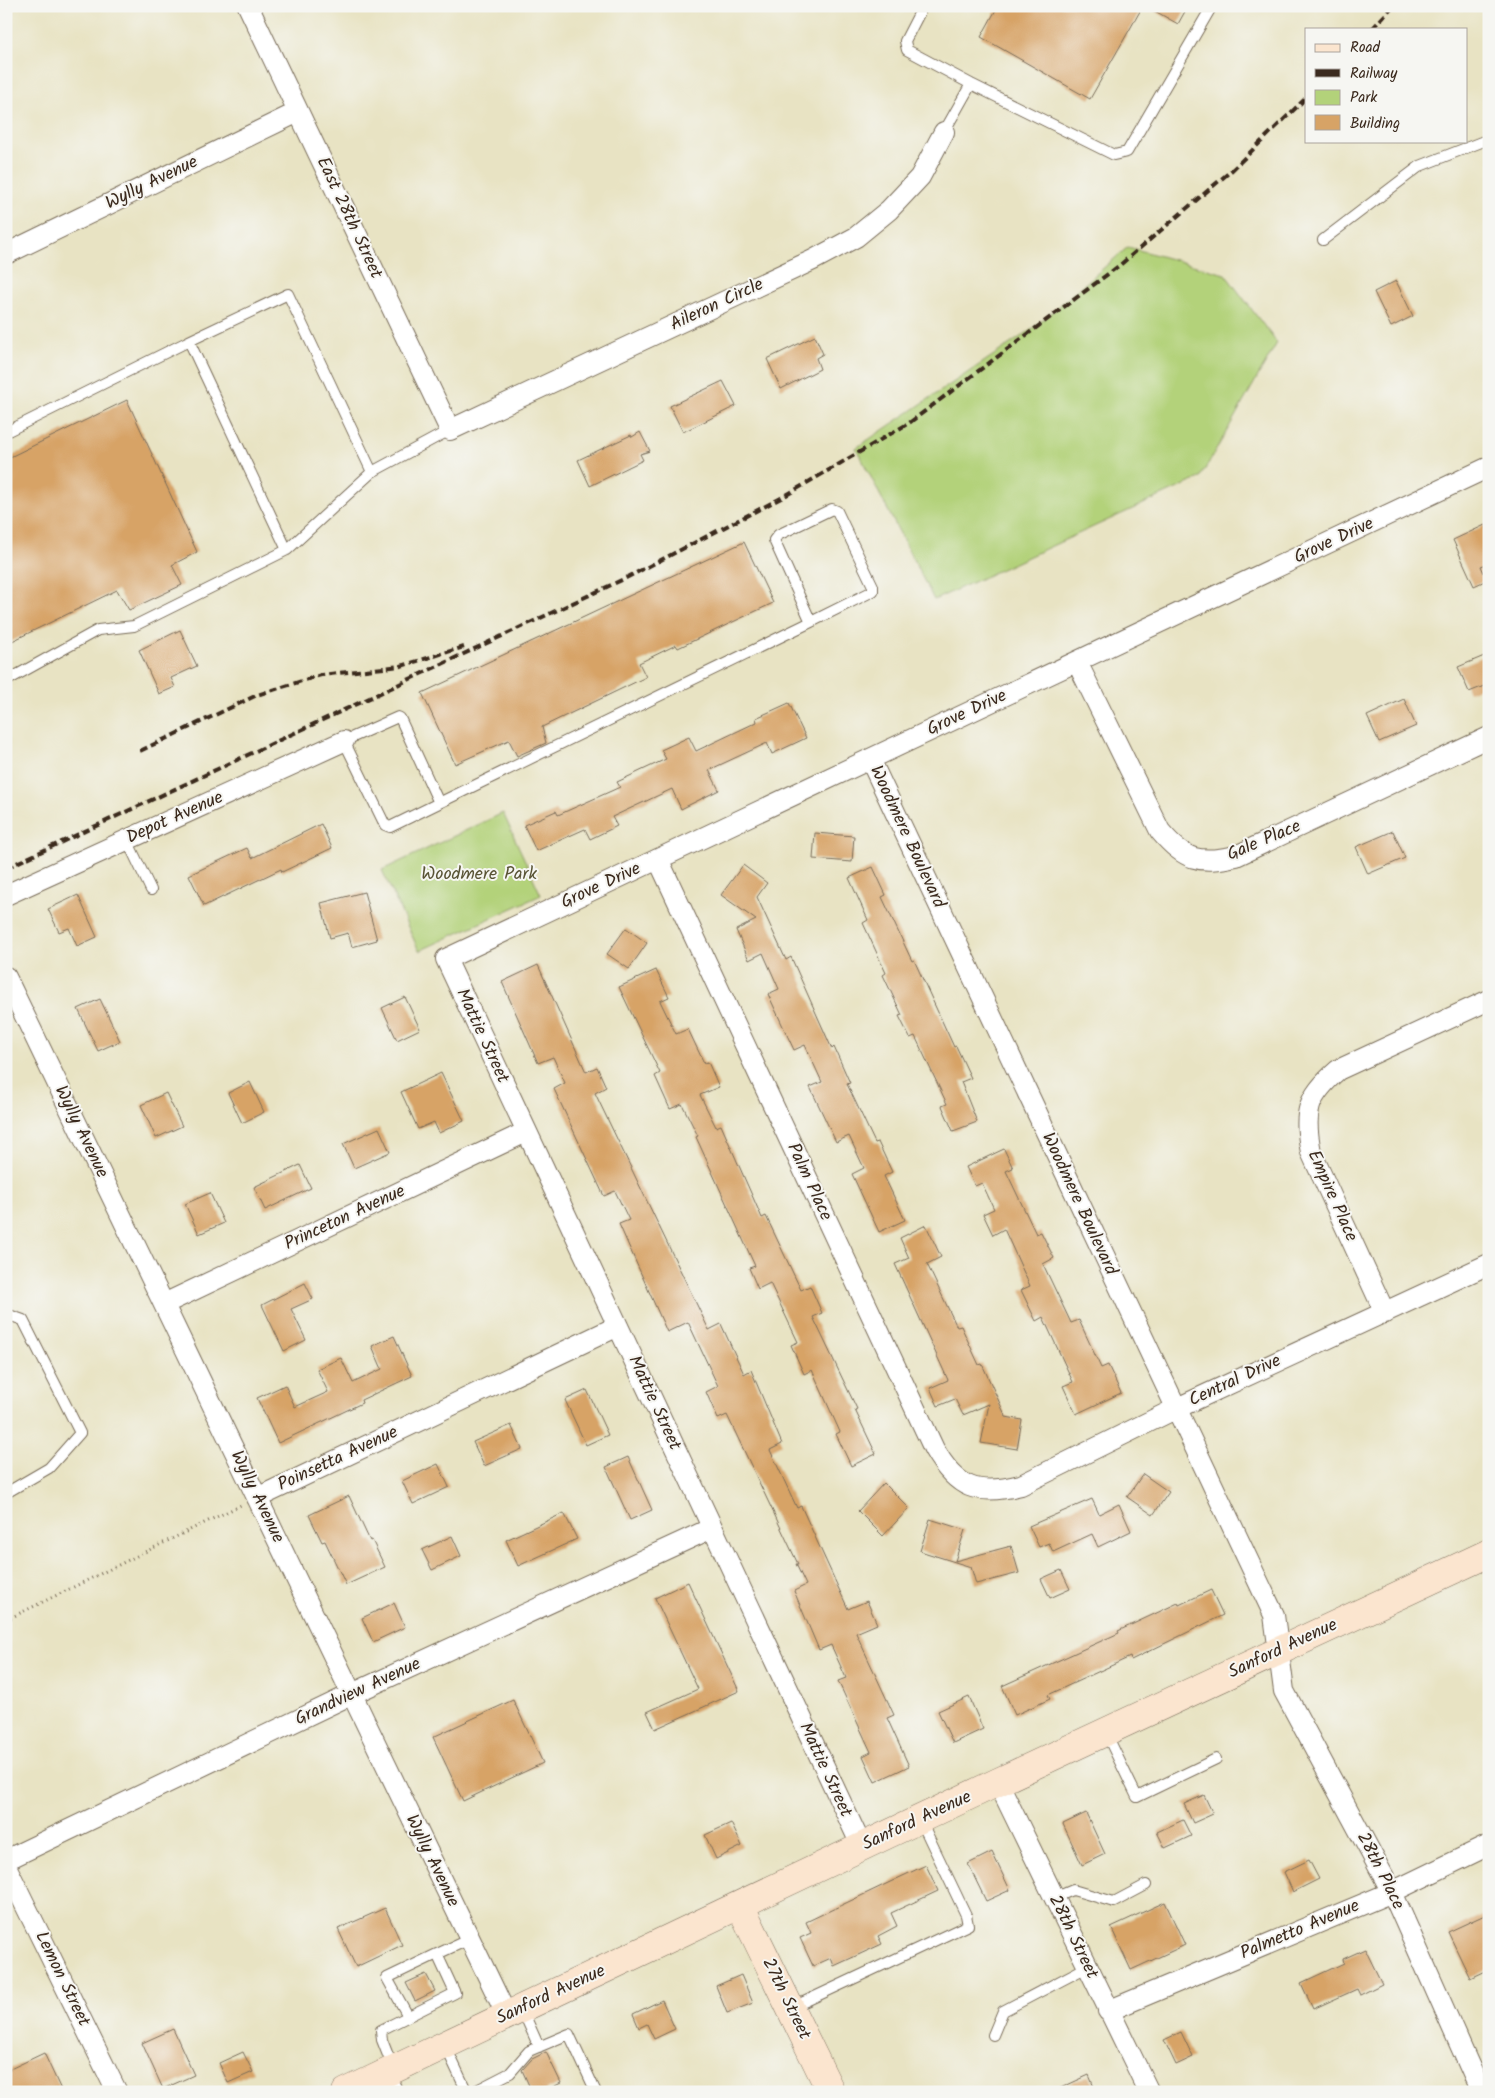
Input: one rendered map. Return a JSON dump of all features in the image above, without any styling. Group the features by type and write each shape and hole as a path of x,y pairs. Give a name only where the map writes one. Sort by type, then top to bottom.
{"main road":[{"name":"Sanford Avenue","path":"346,2092 394,2078 445,2045 998,1782 1489,1553"},
{"name":"27th Street","path":"740,1905 831,2092"}],"street":[{"name":"East 28th Street","path":"248,6 450,430"},
{"name":"Wylly Avenue","path":"6,254 298,112"},
{"name":"Aileron Circle","path":"450,430 814,260 856,237 889,210 920,177 944,132"},
{"name":"Grove Drive","path":"446,959 1489,467"},
{"name":"Gale Place","path":"1077,662 1160,830 1174,848 1196,860 1215,861 1236,856 1489,736"},
{"name":"Depot Avenue","path":"6,895 344,741"},
{"name":"Woodmere Boulevard","path":"870,759 1175,1409 1274,1615 1278,1651"},
{"name":"Palm Place","path":"658,859 934,1449 945,1467 960,1482 979,1490"},
{"name":"Mattie Street","path":"446,959 862,1847"},
{"name":"Wylly Avenue","path":"7,982 470,1939 514,2013"},
{"name":"Empire Place","path":"1385,1313 1311,1152 1306,1126 1310,1104 1321,1085 1338,1070 1489,1000"},
{"name":"Princeton Avenue","path":"164,1304 526,1132"},
{"name":"Central Drive","path":"979,1490 999,1490 1021,1485 1175,1409 1489,1264"},
{"name":"Poinsetta Avenue","path":"257,1498 618,1326"},
{"name":"Grandview Avenue","path":"6,1860 352,1694 712,1528"},
{"name":"28th Place","path":"1278,1651 1284,1691 1392,1892 1481,2092"},
{"name":"28th Street","path":"998,1782 1149,2092"},
{"name":"Palmetto Avenue","path":"1108,2010 1392,1892 1489,1845"},
{"name":"Lemon Street","path":"6,1866 117,2092"}],"lane":[{"path":"923,6 905,41 907,50 1114,155 1127,152 1212,6"},
{"path":"944,132 972,84"},
{"path":"1323,240 1420,166 1489,139"},
{"path":"6,432 288,294 372,472"},
{"path":"189,341 288,550"},
{"path":"6,681 98,630 134,626 288,550 372,472 450,430"},
{"path":"439,803 400,718 398,717 344,741 385,825 390,827 812,622 873,592 873,586 836,511 832,509 778,535 774,540 812,622"},
{"path":"127,840 151,890"},
{"path":"6,1314 23,1320 80,1433 49,1468 6,1493"},
{"path":"1105,1732 1137,1797 1216,1759"},
{"path":"790,2009 968,1925 966,1915 920,1819"},
{"path":"1054,1898 1073,1890 1114,1902 1146,1886"},
{"path":"408,2016 387,1978 470,1939"},
{"path":"394,2078 382,2040 382,2030 455,1993 437,1954"},
{"path":"993,2035 1002,2011 1087,1967"},
{"path":"514,2013 539,2047"},
{"path":"473,2092 510,2073 529,2051 568,2034 596,2092"},
{"path":"445,2045 468,2092"}],"path":[{"name":"Poinsetta Avenue","path":"6,1620 257,1498"}],"green space":[{"path":"1128,247 1225,274 1277,343 1200,478 934,600 856,448 1031,330"},
{"name":"Woodmere Park","path":"503,813 541,895 419,951 382,870"}],"building":[{"path":"998,6 1143,6 1090,99 981,37"},
{"path":"1146,6 1188,6 1178,24"},
{"path":"1396,281 1413,316 1391,327 1374,292"},
{"path":"815,336 823,354 816,358 820,369 781,389 767,359"},
{"path":"723,381 736,406 683,432 670,406"},
{"path":"127,400 197,552 172,565 182,585 129,610 117,590 6,644 6,459"},
{"path":"640,432 650,451 640,454 643,460 590,486 578,460"},
{"path":"1485,525 1489,533 1489,563 1481,566 1487,580 1474,586 1453,540"},
{"path":"744,542 773,603 678,648 676,645 639,663 646,677 542,727 546,743 517,756 509,740 455,764 422,693"},
{"path":"180,630 197,666 171,678 175,687 159,694 139,650"},
{"path":"1489,654 1489,684 1469,692 1458,667"},
{"path":"1404,699 1416,726 1379,742 1367,716"},
{"path":"789,703 806,738 772,754 767,743 709,770 719,790 681,809 672,789 612,817 617,826 590,839 585,829 536,851 524,825 556,811 558,815 620,787 617,782 666,759 661,750 689,737 696,751 757,722 756,718"},
{"path":"321,824 332,848 282,872 281,869 204,906 189,875 247,848 252,858"},
{"path":"1393,831 1405,858 1368,874 1356,847"},
{"path":"815,833 854,836 852,862 813,859"},
{"path":"743,865 767,883 757,897 786,960 791,957 832,1049 834,1047 850,1083 847,1084 875,1143 878,1142 892,1172 884,1176 905,1220 879,1232 852,1174 864,1168 849,1136 836,1142 810,1087 822,1082 805,1045 794,1050 768,994 779,989 763,953 749,960 736,930 756,920 721,895"},
{"path":"873,867 886,895 882,897 912,961 914,960 954,1047 956,1046 971,1078 961,1082 977,1122 953,1131 942,1106 947,1104 915,1036 910,1038 899,1016 902,1015 883,975 886,973 863,923 868,920 849,878"},
{"path":"364,892 377,940 352,947 348,933 330,938 321,903"},
{"path":"78,895 97,937 77,946 69,928 59,932 48,909"},
{"path":"626,928 647,943 629,969 607,954"},
{"path":"538,965 586,1072 597,1067 606,1087 595,1093 709,1330 721,1324 744,1374 751,1370 782,1444 770,1450 797,1508 801,1506 848,1609 867,1601 877,1624 856,1633 894,1715 887,1718 909,1766 875,1782 863,1756 871,1752 838,1681 846,1678 831,1645 819,1650 794,1591 806,1585 796,1564 798,1564 727,1415 718,1419 706,1392 718,1386 688,1322 667,1332 619,1224 629,1220 615,1191 604,1196 554,1089 565,1083 553,1057 538,1063 502,982"},
{"path":"656,970 669,997 660,1001 676,1034 688,1029 704,1063 708,1062 719,1087 700,1095 716,1127 721,1125 762,1218 766,1216 801,1290 810,1286 822,1313 813,1317 857,1409 855,1410 876,1454 851,1466 836,1434 840,1432 812,1370 804,1374 791,1345 798,1342 770,1283 758,1289 749,1268 755,1266 682,1104 670,1109 655,1076 660,1073 619,987"},
{"path":"405,997 420,1029 397,1040 382,1008"},
{"path":"100,999 120,1041 98,1051 78,1009"},
{"path":"441,1073 464,1121 439,1133 434,1122 418,1129 401,1092"},
{"path":"250,1082 264,1112 242,1123 228,1093"},
{"path":"166,1093 182,1126 156,1138 141,1105"},
{"path":"379,1128 390,1152 354,1168 343,1144"},
{"path":"1004,1149 1013,1168 1006,1171 1036,1234 1041,1232 1054,1258 1043,1264 1071,1323 1079,1320 1101,1368 1108,1365 1121,1393 1076,1414 1063,1386 1073,1382 1043,1317 1036,1321 1021,1290 1030,1286 1004,1229 993,1235 983,1214 994,1209 982,1183 975,1186 966,1167"},
{"path":"300,1165 311,1188 265,1210 254,1187"},
{"path":"210,1193 224,1223 199,1234 185,1204"},
{"path":"926,1225 941,1257 927,1264 957,1327 961,1326 979,1365 982,1364 1006,1417 1022,1420 1017,1449 981,1443 989,1404 963,1415 955,1399 938,1406 930,1388 948,1380 895,1264 909,1258 900,1238"},
{"path":"305,1283 313,1299 291,1309 306,1340 284,1351 262,1305"},
{"path":"394,1336 412,1376 361,1400 362,1403 278,1443 257,1398 285,1385 295,1407 328,1392 317,1369 341,1358 353,1383 382,1369 372,1346"},
{"path":"587,1390 608,1435 586,1445 565,1400"},
{"path":"511,1425 522,1449 484,1466 473,1442"},
{"path":"628,1457 652,1510 630,1520 606,1467"},
{"path":"438,1464 449,1487 413,1504 402,1481"},
{"path":"1143,1474 1169,1492 1153,1515 1127,1497"},
{"path":"884,1483 909,1508 883,1536 858,1511"},
{"path":"349,1496 370,1541 372,1540 385,1567 346,1585 325,1541 322,1542 309,1515"},
{"path":"1092,1499 1099,1514 1119,1504 1131,1531 1098,1547 1092,1534 1053,1552 1049,1543 1039,1547 1029,1526"},
{"path":"564,1513 577,1539 518,1566 506,1540"},
{"path":"930,1519 965,1530 955,1561 1011,1546 1019,1573 976,1584 971,1567 920,1551"},
{"path":"452,1536 461,1556 432,1570 422,1550"},
{"path":"1061,1570 1070,1589 1050,1598 1041,1579"},
{"path":"688,1582 739,1691 655,1729 647,1712 698,1689 655,1598"},
{"path":"1211,1590 1223,1615 1131,1660 1130,1657 1048,1695 1050,1699 1015,1715 1002,1686 1119,1633 1118,1631 1178,1603 1179,1605"},
{"path":"394,1603 405,1627 373,1642 362,1618"},
{"path":"969,1697 983,1729 953,1743 938,1711"},
{"path":"513,1700 543,1763 463,1801 433,1737"},
{"path":"1204,1795 1213,1814 1193,1823 1184,1804"},
{"path":"1086,1813 1105,1854 1082,1865 1063,1824"},
{"path":"1183,1820 1191,1836 1165,1848 1157,1832"},
{"path":"731,1823 742,1846 716,1859 705,1835"},
{"path":"992,1852 1010,1890 986,1901 968,1864"},
{"path":"1309,1860 1319,1879 1293,1892 1284,1872"},
{"path":"926,1865 938,1891 891,1913 897,1926 878,1936 882,1944 834,1966 831,1958 813,1966 800,1938 811,1933 806,1922"},
{"path":"1165,1902 1185,1945 1131,1970 1111,1927"},
{"path":"385,1908 402,1945 356,1967 338,1929"},
{"path":"1489,1913 1489,1969 1470,1978 1448,1932"},
{"path":"1365,1949 1382,1984 1360,1995 1357,1989 1313,2009 1301,1983 1344,1963 1343,1959"},
{"path":"426,1974 435,1991 415,2001 406,1983"},
{"path":"741,1975 753,2003 727,2013 716,1986"},
{"path":"662,2000 675,2029 654,2039 647,2024 639,2028 633,2014"},
{"path":"173,2029 194,2075 163,2089 142,2043"},
{"path":"1181,2032 1193,2057 1176,2065 1164,2040"},
{"path":"243,2052 253,2072 228,2083 219,2063"},
{"path":"546,2052 561,2083 543,2092 532,2092 522,2070 532,2059"},
{"path":"44,2053 62,2092 6,2092 6,2071"},
{"path":"1089,2075 1096,2092 1052,2092"}],"railway":[{"path":"1373,28 1393,6"},
{"path":"6,868 626,578 783,497 909,423 1120,265 1232,170 1305,99"},
{"path":"140,751 257,695 321,675 401,666 464,647"}]}
